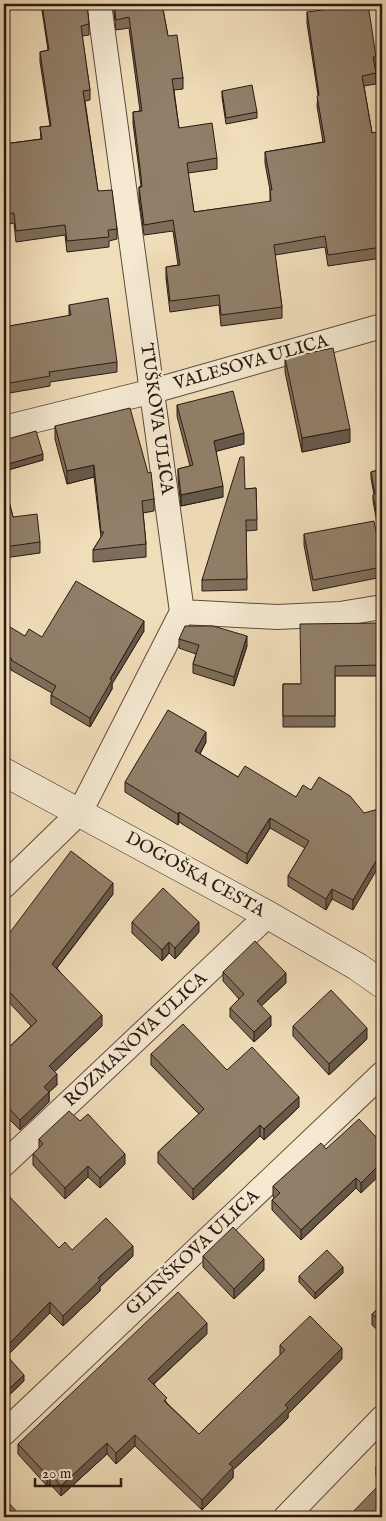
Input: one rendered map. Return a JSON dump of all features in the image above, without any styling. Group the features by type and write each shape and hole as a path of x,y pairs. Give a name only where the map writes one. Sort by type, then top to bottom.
{"street":[{"name":"TUŠKOVA ULICA","path":"99,4 182,612"},
{"name":"VALESOVA ULICA","path":"4,428 153,391 382,326"},
{"path":"4,886 80,812 182,612 277,618 340,614 382,607"},
{"name":"DOGOŠKA CESTA","path":"4,772 268,915 358,967 382,984"},
{"name":"ROZMANOVA ULICA","path":"4,1164 268,915"},
{"name":"GLINŠKOVA ULICA","path":"4,1433 382,1074"},
{"path":"286,1517 382,1418"}],"building":[{"path":"42,4 87,4 89,24 81,26 90,90 83,91 98,191 112,190 117,229 108,230 109,237 67,241 65,225 16,231 14,213 4,214 4,144 42,139 40,127 51,126 40,52 49,50"},
{"path":"114,4 162,4 168,36 177,35 183,78 172,79 179,128 212,123 217,158 187,163 194,212 271,201 270,190 272,190 265,152 325,142 317,96 319,95 307,12 368,4 376,57 373,57 376,73 362,76 372,133 382,131 382,247 328,255 325,236 274,245 282,307 221,315 219,295 170,301 166,267 180,265 173,220 144,225 139,187 142,187 141,176 133,112 142,111 129,17 116,20"},
{"path":"252,85 257,112 226,118 222,91"},
{"path":"108,298 117,362 49,372 50,376 4,384 4,327 71,315 69,305"},
{"path":"333,348 350,429 302,438 285,358"},
{"path":"233,391 244,433 214,441 223,486 181,495 178,469 193,465 177,405"},
{"path":"130,408 148,473 151,472 154,499 142,501 146,544 93,550 104,532 101,532 94,465 67,471 55,426"},
{"path":"36,431 43,454 8,464 4,450 4,440"},
{"path":"240,457 244,457 245,489 256,488 257,520 246,520 247,579 202,580"},
{"path":"382,469 382,521 378,522 371,472"},
{"path":"4,482 13,517 37,514 40,542 4,547"},
{"path":"374,521 382,567 313,580 304,534"},
{"path":"76,581 144,621 90,718 51,695 56,686 4,654 4,629 8,631 10,627 25,636 29,629 42,637"},
{"path":"382,623 382,665 335,666 335,716 283,716 283,684 301,684 300,624"},
{"path":"185,626 213,626 247,636 234,677 193,664 199,645 179,639"},
{"path":"168,710 206,732 195,751 238,777 245,766 296,797 303,785 311,790 319,777 350,796 364,813 382,808 382,851 353,900 332,889 326,899 288,876 309,841 270,818 247,854 179,812 178,814 125,782"},
{"path":"71,851 113,883 52,964 102,1015 49,1066 57,1074 44,1087 49,1092 20,1120 4,1103 4,1052 37,1021 4,986 4,931 8,935"},
{"path":"163,888 199,922 175,948 169,942 162,950 132,922"},
{"path":"255,941 286,973 257,1001 271,1016 254,1032 230,1008 244,994 223,972"},
{"path":"331,990 367,1028 329,1064 293,1026"},
{"path":"183,1024 227,1070 252,1047 299,1097 264,1129 260,1125 193,1189 158,1152 204,1109 151,1054"},
{"path":"69,1111 80,1121 88,1114 125,1154 100,1178 88,1166 65,1188 33,1154 43,1144 39,1139"},
{"path":"359,1119 376,1137 382,1132 382,1162 361,1183 356,1178 301,1230 272,1200 280,1193 273,1186 321,1143 326,1149"},
{"path":"4,1191 59,1248 65,1242 72,1250 106,1218 133,1246 98,1278 100,1280 63,1316 50,1302 4,1349"},
{"path":"233,1227 264,1259 234,1289 203,1256"},
{"path":"327,1250 343,1267 315,1293 299,1276"},
{"path":"178,1292 207,1323 148,1379 167,1398 164,1401 199,1434 285,1350 280,1345 310,1316 342,1348 285,1405 288,1408 229,1464 233,1467 202,1500 135,1435 116,1453 107,1443 61,1486 50,1473 47,1475 18,1444"},
{"path":"382,1304 382,1323 372,1314"},
{"path":"8,1357 24,1375 6,1392 4,1390 4,1361"},
{"path":"382,1459 382,1473 376,1466"},
{"path":"382,1482 382,1517 348,1517"},
{"path":"4,1498 22,1517 4,1517"}]}
